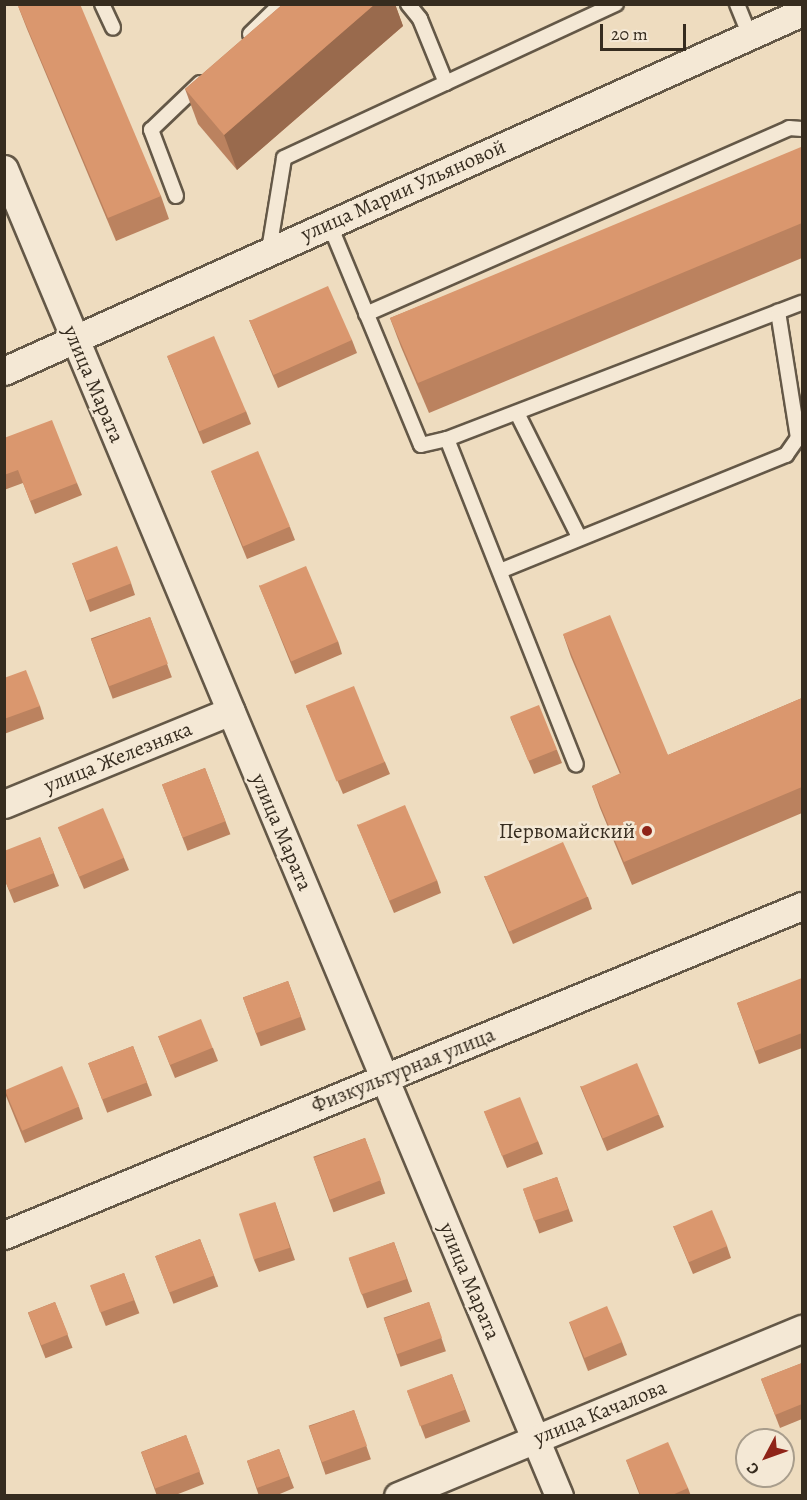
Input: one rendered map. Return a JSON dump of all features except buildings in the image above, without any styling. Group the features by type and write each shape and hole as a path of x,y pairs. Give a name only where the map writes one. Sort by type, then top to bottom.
{"street":[{"name":"улица Марии Ульяновой","path":"4,371 76,341 269,250 802,12"},
{"name":"улица Марата","path":"4,169 560,1496"},
{"name":"улица Железняка","path":"4,804 231,711"},
{"name":"Физкультурная улица","path":"4,1235 802,906"},
{"name":"улица Качалова","path":"398,1496 802,1329"}],"lane":[{"path":"102,4 113,28"},
{"path":"240,44 281,4"},
{"path":"408,4 420,19 446,82"},
{"path":"269,250 284,158 616,4"},
{"path":"737,4 749,34"},
{"path":"177,196 151,130 208,75"},
{"path":"366,314 789,128 802,129"},
{"path":"329,223 421,445 447,439 517,413 802,303"},
{"path":"500,571 579,537 786,455 798,438 778,312"},
{"path":"517,413 579,537"},
{"path":"447,439 576,764"}],"place":[{"name":"Первомайский","path":"647,831"}]}
